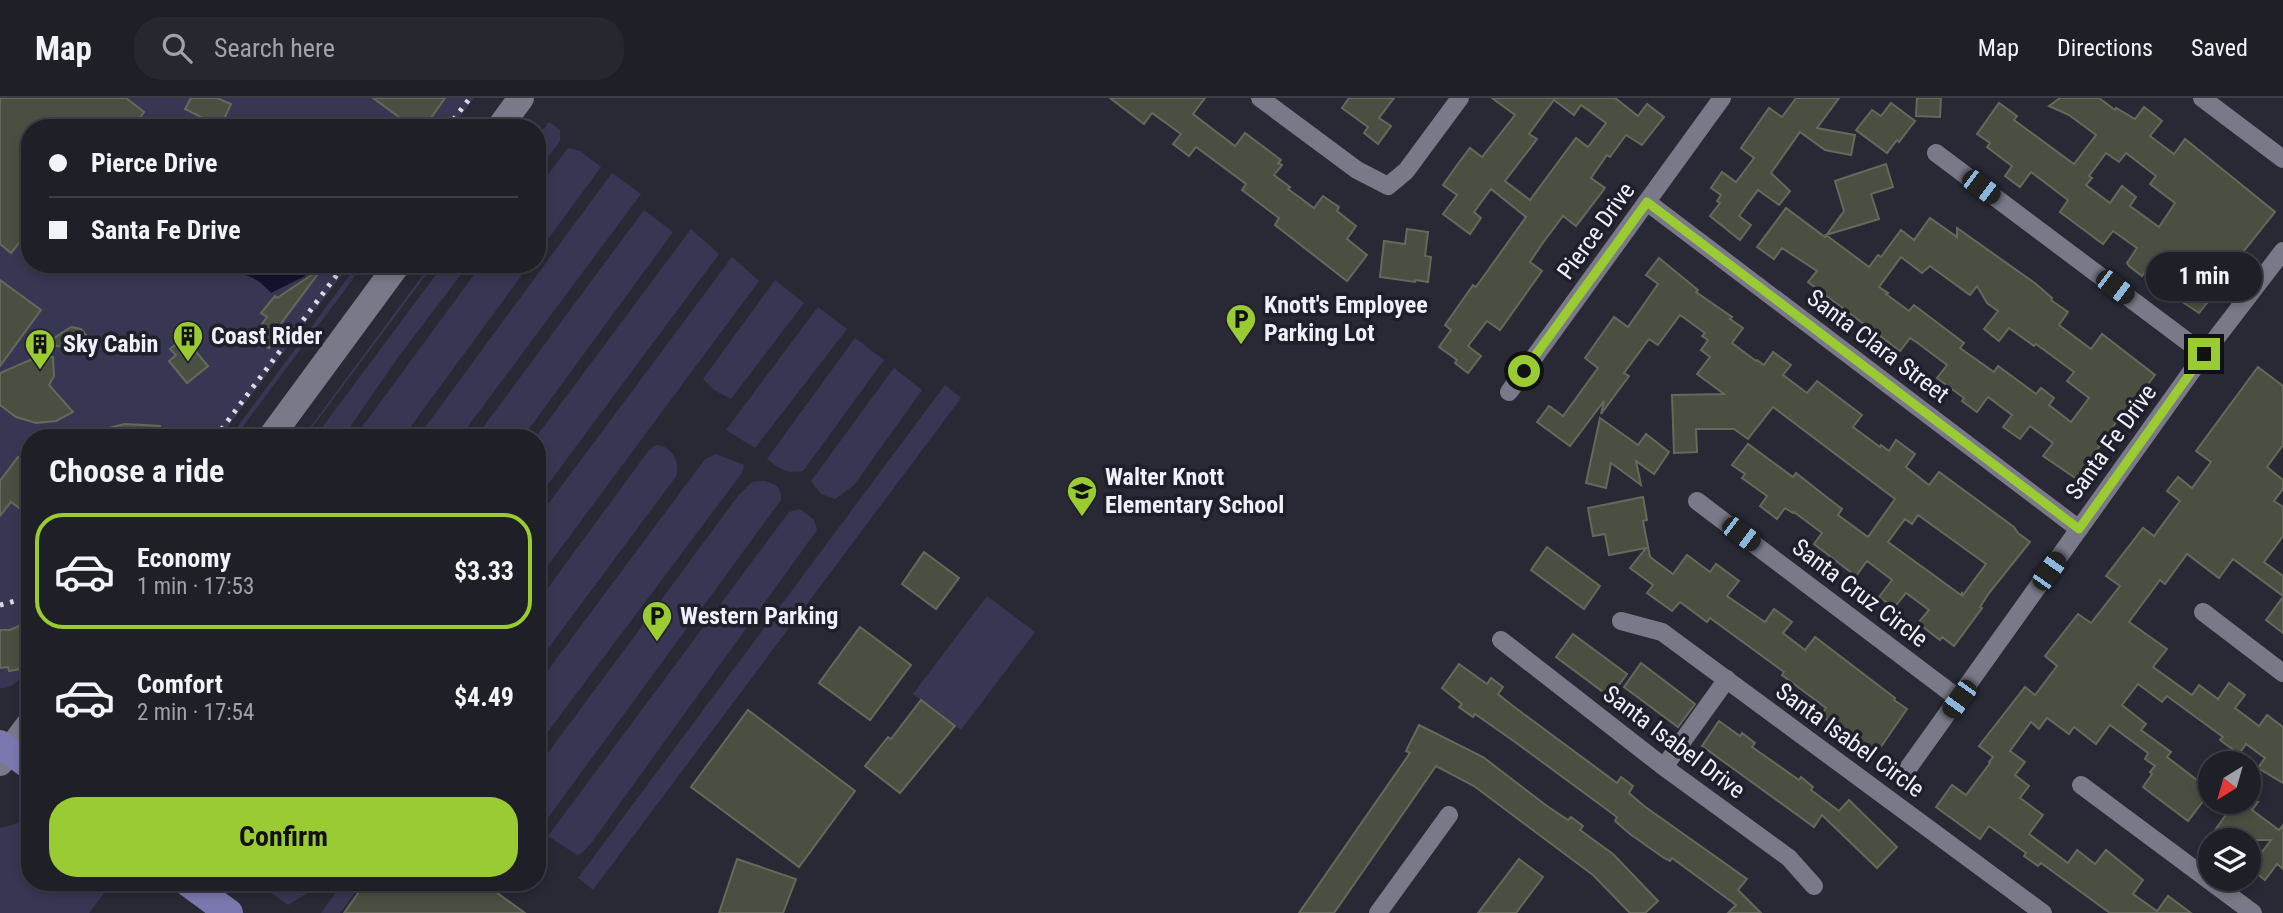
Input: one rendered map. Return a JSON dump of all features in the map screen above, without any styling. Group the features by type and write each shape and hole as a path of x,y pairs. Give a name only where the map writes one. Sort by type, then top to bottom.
{"main road":[{"path":"506,119 521,98"},
{"path":"277,429 391,273"},
{"path":"10,756 21,738"},
{"path":"199,891 229,913"}],"street":[{"path":"1260,98 1357,170 1388,186 1406,171 1460,98"},
{"path":"2202,98 2283,159"},
{"name":"Pierce Drive","path":"1509,392 1720,99"},
{"path":"1936,153 2204,354"},
{"name":"Santa Clara Street","path":"1647,202 2079,529"},
{"name":"Santa Fe Drive","path":"1909,767 2204,354 2283,251"},
{"name":"Santa Cruz Circle","path":"1697,501 1959,699"},
{"path":"2203,612 2283,673"},
{"name":"Santa Isabel Circle","path":"1621,621 1662,632 2043,913"},
{"name":"Santa Isabel Drive","path":"1501,640 1664,767 1789,859 1814,886"},
{"path":"1664,767 1727,679"},
{"path":"2081,785 2253,913"},
{"path":"1378,913 1449,815"}],"shaded area":[{"path":"0,98 474,98 459,119 21,119 21,273 343,273 226,429 21,429 21,678 10,686 0,688"},
{"path":"549,122 560,130 560,141 546,160 546,126"},
{"path":"568,148 580,151 601,167 546,242 546,177"},
{"path":"612,173 641,194 466,429 424,429 539,273 546,273 546,263"},
{"path":"644,210 673,232 529,429 482,429"},
{"path":"691,229 719,254 546,487 546,429 542,429"},
{"path":"732,257 759,281 546,568 546,507"},
{"path":"307,273 271,293 254,279 245,275 234,275"},
{"path":"351,273 357,273 241,429 236,429"},
{"path":"424,273 427,273 311,429"},
{"path":"437,273 462,273 399,356 350,429 321,429"},
{"path":"475,273 523,273 409,429 362,427"},
{"path":"775,280 804,303 731,399 714,390 703,379"},
{"path":"818,307 847,329 755,448 726,430"},
{"path":"855,338 884,360 803,471 792,472 779,468 767,459"},
{"path":"894,368 922,390 854,485 835,499 821,494 811,481"},
{"path":"945,385 961,398 593,890 578,878"},
{"path":"656,445 670,451 677,465 677,475 546,651 546,591 649,450"},
{"path":"716,454 744,465 742,473 546,734 546,673 705,459"},
{"path":"765,481 778,487 781,500 546,820 546,756 738,496 752,482"},
{"path":"800,509 814,520 817,530 592,842 577,855 548,836 789,512"},
{"path":"987,596 1035,632 961,730 913,694"},
{"path":"21,822 21,891 105,891 89,913 0,913 0,828"},
{"path":"269,891 310,891 288,905"},
{"path":"337,891 356,891 340,913 321,913"}],"building":[{"path":"0,98 126,98 144,112 139,119 21,119 21,240 11,253 0,244"},
{"path":"191,98 217,98 231,104 224,119 205,119 185,109"},
{"path":"373,98 445,98 430,119 402,119"},
{"path":"1110,98 1205,98 1193,114 1235,146 1245,133 1281,160 1278,163 1282,165 1274,175 1314,208 1323,196 1339,207 1337,211 1356,226 1347,239 1367,255 1347,281 1275,225 1279,218 1242,190 1246,184 1196,147 1189,156 1173,144 1181,134 1152,113 1144,124"},
{"path":"1349,98 1394,98 1379,118 1391,126 1378,144 1364,133 1368,127 1342,108"},
{"path":"1492,98 1615,98 1638,116 1647,104 1664,117 1642,145 1626,135 1610,157 1607,155 1591,178 1605,188 1576,226 1563,216 1542,244 1530,262 1542,271 1500,330 1487,321 1468,346 1481,356 1468,373 1455,363 1457,360 1439,347 1451,330 1445,325 1526,217 1491,189 1474,212 1481,218 1470,234 1443,214 1457,195 1443,185 1470,148 1482,157 1515,115","holes":["1554,100 1574,115 1581,105 1606,123 1588,147 1576,138 1530,200 1505,181 1537,139 1529,134"]},
{"path":"1796,98 1839,98 1817,128 1855,135 1851,155 1825,150 1800,132 1771,173 1790,191 1779,205 1758,190 1739,216 1751,225 1740,240 1710,216 1720,203 1717,201 1721,195 1711,188 1722,172 1736,182 1754,158 1741,148 1769,108 1782,117"},
{"path":"1917,98 1941,98 1940,117 1916,116"},
{"path":"2060,98 2099,98 2115,110 2116,108 2135,119 2144,107 2162,121 2150,136 2174,154 2185,139 2275,212 2223,277 2226,279 2199,313 2166,291 2175,279 2152,262 2142,276 2129,266 2127,263 2137,248 2113,231 2103,244 2060,212 2068,200 2031,172 2020,187 2005,176 2012,166 1987,147 1990,143 1977,134 1999,103 2017,116 2014,120 2074,164 2096,135 2069,115 2049,106","holes":["2106,153 2119,162 2126,153 2156,176 2150,184 2175,203 2159,227 2130,206 2136,197 2122,186 2110,203 2086,185 2092,178 2089,176"]},
{"path":"1891,103 1915,121 1887,153 1856,130 1872,110 1881,116"},
{"path":"1886,164 1893,187 1871,194 1879,219 1827,235 1844,211 1835,181"},
{"path":"1786,208 1825,237 1826,235 1869,267 1878,255 1881,257 1901,230 1914,240 1930,218 1957,237 1957,228 2036,284 2051,300 2068,312 2059,325 2091,349 2102,334 2155,375 2128,410 2126,408 2077,479 2043,456 2053,443 2030,426 2020,439 2003,427 2012,415 1988,397 1977,412 1962,401 1964,398 1937,378 1947,365 1919,344 1910,338 1900,351 1808,282 1817,271 1782,248 1774,259 1757,247","holes":["1901,257 1922,273 1930,266 1970,295 1977,286 1987,303 1998,311 1984,329 1999,341 2009,328 2074,372 2067,381 2089,398 2071,422 2049,405 2054,398 2041,388 2036,394 1998,366 1994,372 1960,348 1964,343 1914,305 1909,311 1879,287"]},
{"path":"1407,229 1428,232 1425,256 1431,257 1428,282 1380,277 1384,241 1405,244"},
{"path":"1659,258 1698,290 1696,292 1743,328 1732,343 1764,365 1773,352 1791,365 1783,375 1807,393 1817,381 1862,415 1853,427 1889,451 1896,440 1915,454 1906,467 1929,485 1939,472 2014,527 2030,542 1989,593 1980,607 1982,608 1954,646 1942,637 1940,640 1918,623 1929,610 1906,593 1894,608 1879,597 1892,580 1867,561 1856,576 1814,544 1822,533 1794,512 1785,508 1777,519 1760,506 1767,496 1742,478 1745,474 1732,465 1748,444 1793,477 1796,473 1842,509 1838,515 1868,537 1895,499 1773,407 1748,439 1734,429 1696,429 1697,452 1674,453 1672,395 1724,394 1697,374 1710,357 1701,350 1708,340 1702,336 1705,333 1680,315 1658,345 1649,339 1624,373 1629,376 1601,414 1604,401 1570,446 1537,422 1549,406 1563,416 1598,368 1585,358 1614,317 1628,327 1658,284 1646,275","holes":["1918,515 1986,564 1961,595 1888,542 1905,519 1912,524"]},
{"path":"319,273 277,329 281,331 269,348 253,337 267,317 261,313 275,296 277,298"},
{"path":"0,280 41,310 0,366"},
{"path":"71,327 81,329 86,335 86,343 80,348 43,345"},
{"name":"Coast Rider","path":"184,337 208,366 187,383 169,361 176,355 170,349"},
{"path":"37,357 53,357 54,376 49,385 73,412 56,421 36,423 16,417 0,405 0,373"},
{"path":"2258,367 2283,386 2283,445 2267,467 2283,480 2283,489 2274,501 2283,507 2283,536 2264,562 2283,576 2283,596 2233,559 2219,578 2187,554 2165,584 2160,580 2129,622 2167,649 2153,667 2192,695 2199,685 2218,699 2229,683 2245,695 2235,708 2259,726 2267,715 2283,727 2283,783 2261,770 2265,758 2261,751 2256,751 2246,744 2241,751 2235,751 2220,740 2223,737 2167,696 2162,702 2138,684 2122,705 2146,724 2141,730 2171,752 2167,757 2198,779 2198,808 2188,821 2143,787 2155,766 2145,759 2148,753 2110,725 2096,744 2074,727 2069,734 2047,718 2039,729 2031,722 2010,751 2025,762 2015,775 2029,786 2020,798 2043,815 2029,834 2068,863 2077,850 2095,864 2106,850 2143,880 2133,894 2157,911 2168,896 2191,913 2110,913 2041,863 2038,866 2024,856 2026,853 1989,826 1980,839 1936,807 1952,785 1966,795 1993,757 1979,746 2025,687 2035,695 2057,666 2045,656 2078,614 2091,623 2120,586 2106,576 2143,528 2154,536 2180,501 2167,491 2178,477 2192,488 2211,462 2196,451"},
{"path":"1600,418 1638,445 1646,434 1669,452 1654,474 1636,461 1641,485 1611,463 1606,488 1586,483"},
{"path":"125,424 160,426 160,429 104,429"},
{"path":"18,457 21,460 21,509 11,502 0,516 0,481"},
{"path":"1643,497 1647,520 1643,521 1650,557 1673,574 1687,555 1710,572 1716,564 1739,581 1727,596 1765,622 1774,609 1792,622 1783,633 1805,650 1815,637 1907,709 1878,751 1875,748 1868,757 1853,746 1856,742 1821,715 1826,708 1782,675 1784,672 1710,618 1707,622 1680,602 1672,611 1647,593 1653,585 1630,568 1646,548 1609,555 1605,534 1593,536 1588,508"},
{"path":"1547,547 1600,586 1584,609 1531,570"},
{"path":"924,552 959,578 936,609 902,584"},
{"path":"2283,597 2283,633 2266,620"},
{"path":"21,625 21,669 9,671 8,667 0,668 0,630 10,630"},
{"path":"860,627 911,665 870,720 819,683"},
{"path":"1573,634 1627,674 1610,697 1556,657"},
{"path":"1641,663 1695,704 1678,727 1624,687"},
{"path":"1459,664 1487,684 1491,678 1503,687 1498,694 1513,706 1617,783 1621,777 1633,786 1629,793 1644,806 1747,879 1738,890 1761,913 1728,913 1736,905 1672,858 1670,861 1664,858 1630,834 1615,821 1617,817 1515,742 1475,714 1473,717 1459,707 1462,704 1442,688"},
{"path":"921,700 955,726 900,793 865,766 888,737 891,739"},
{"path":"748,710 855,791 799,867 691,787"},
{"path":"1719,721 1740,736 1742,733 1755,743 1752,747 1799,780 1801,777 1813,787 1811,790 1839,811 1849,800 1897,847 1877,868 1822,815 1814,827 1702,746"},
{"path":"1419,725 1483,757 1547,806 1568,820 1571,817 1583,826 1580,830 1613,854 1658,901 1645,913 1630,913 1593,875 1474,786 1436,766 1334,913 1299,913 1410,753 1406,751"},
{"path":"2226,814 2257,814 2279,830 2283,825 2283,869 2277,864 2265,880 2261,877 2261,853 2271,840 2261,840 2261,828 2217,828"},
{"path":"737,859 796,879 783,913 719,913"},
{"path":"1519,859 1543,877 1516,913 1478,913"},
{"path":"360,891 494,891 525,913 344,913"}],"railway":[{"path":"454,119 470,98"},
{"path":"222,429 338,273"},
{"path":"0,605 21,599"}],"place":[{"name":"Knott's Employee Parking Lot","path":"1241,346"},
{"name":"Coast Rider","path":"188,363"},
{"name":"Sky Cabin","path":"40,371"},
{"name":"Walter Knott Elementary School","path":"1082,518"},
{"name":"Western Parking","path":"657,643"}],"route":[{"path":"1524,371 1647,202 2079,529 2204,354"}]}
